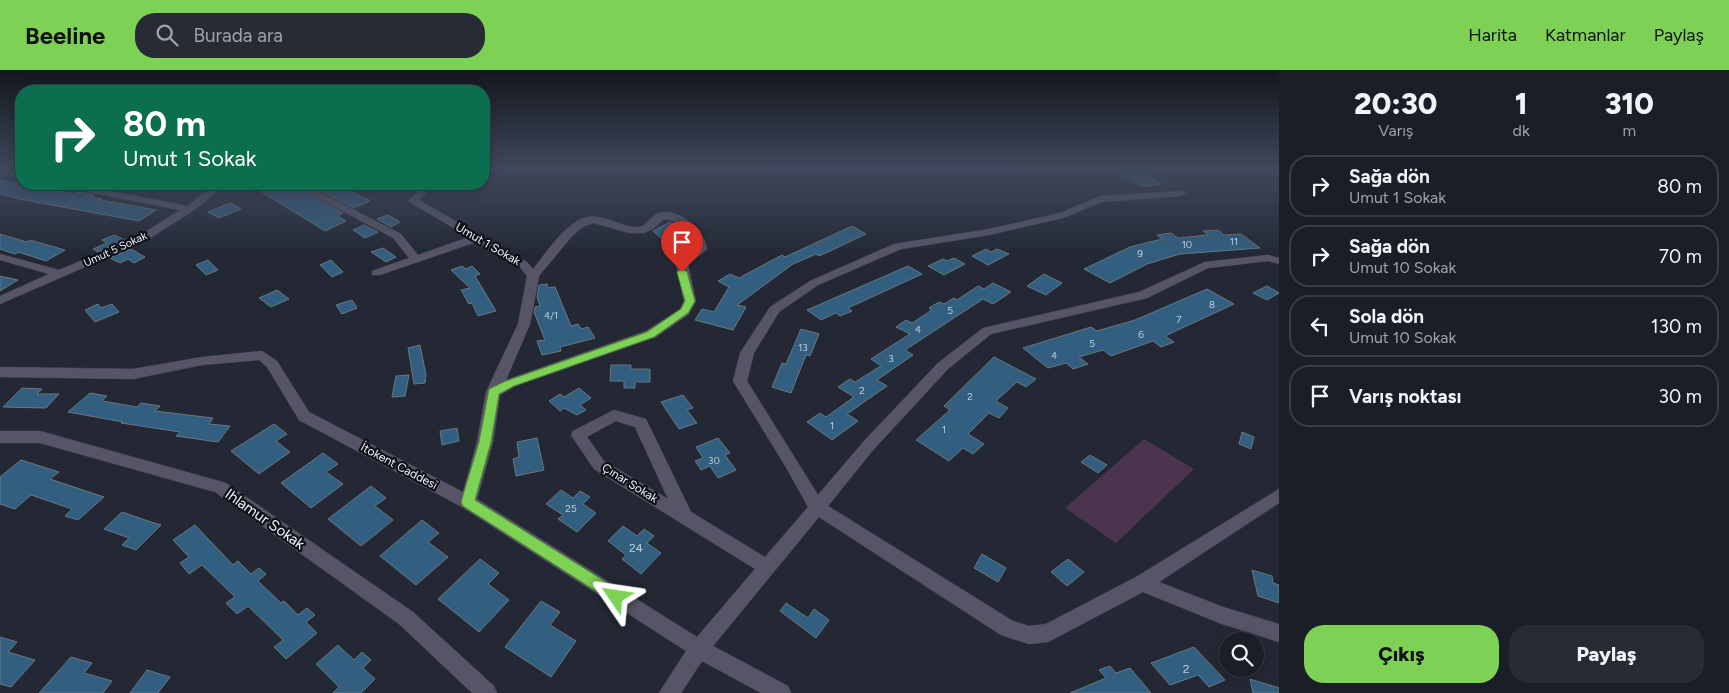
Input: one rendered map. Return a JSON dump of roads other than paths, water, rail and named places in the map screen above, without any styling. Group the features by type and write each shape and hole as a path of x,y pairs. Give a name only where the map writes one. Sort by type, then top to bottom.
{"street":[{"path":"134,198 189,209"},
{"name":"Umut 5 Sokak","path":"0,300 142,238 203,198"},
{"path":"324,198 397,236 416,259"},
{"name":"Umut 1 Sokak","path":"416,198 413,201 523,264 533,276 524,324 493,392 485,442 468,502"},
{"path":"1100,198 1063,215 989,232 898,246 814,282 774,310 747,353 740,381 793,465 816,507 1008,629 1029,635 1048,633 1142,583 1279,494"},
{"path":"493,392 510,383 651,334 685,311 690,301 682,272 682,264 702,249 702,243 695,231 668,215 640,231 633,231 604,220 594,220 580,224 533,276"},
{"path":"376,273 477,238"},
{"path":"0,257 60,274"},
{"path":"668,693 699,650 766,567 869,445 943,366 986,332 1143,295 1205,265 1268,258 1279,261"},
{"name":"İtokent Caddesi","path":"0,372 132,374 202,361 262,355 272,364 304,416 468,502 699,650 781,693"},
{"name":"Çınar Sokak","path":"686,516 642,424 614,415 578,435 600,465 686,516 766,567"},
{"name":"Ihlamur Sokak","path":"0,437 40,437 220,487 406,618 487,693"},
{"path":"1142,583 1222,615 1279,633"}]}
